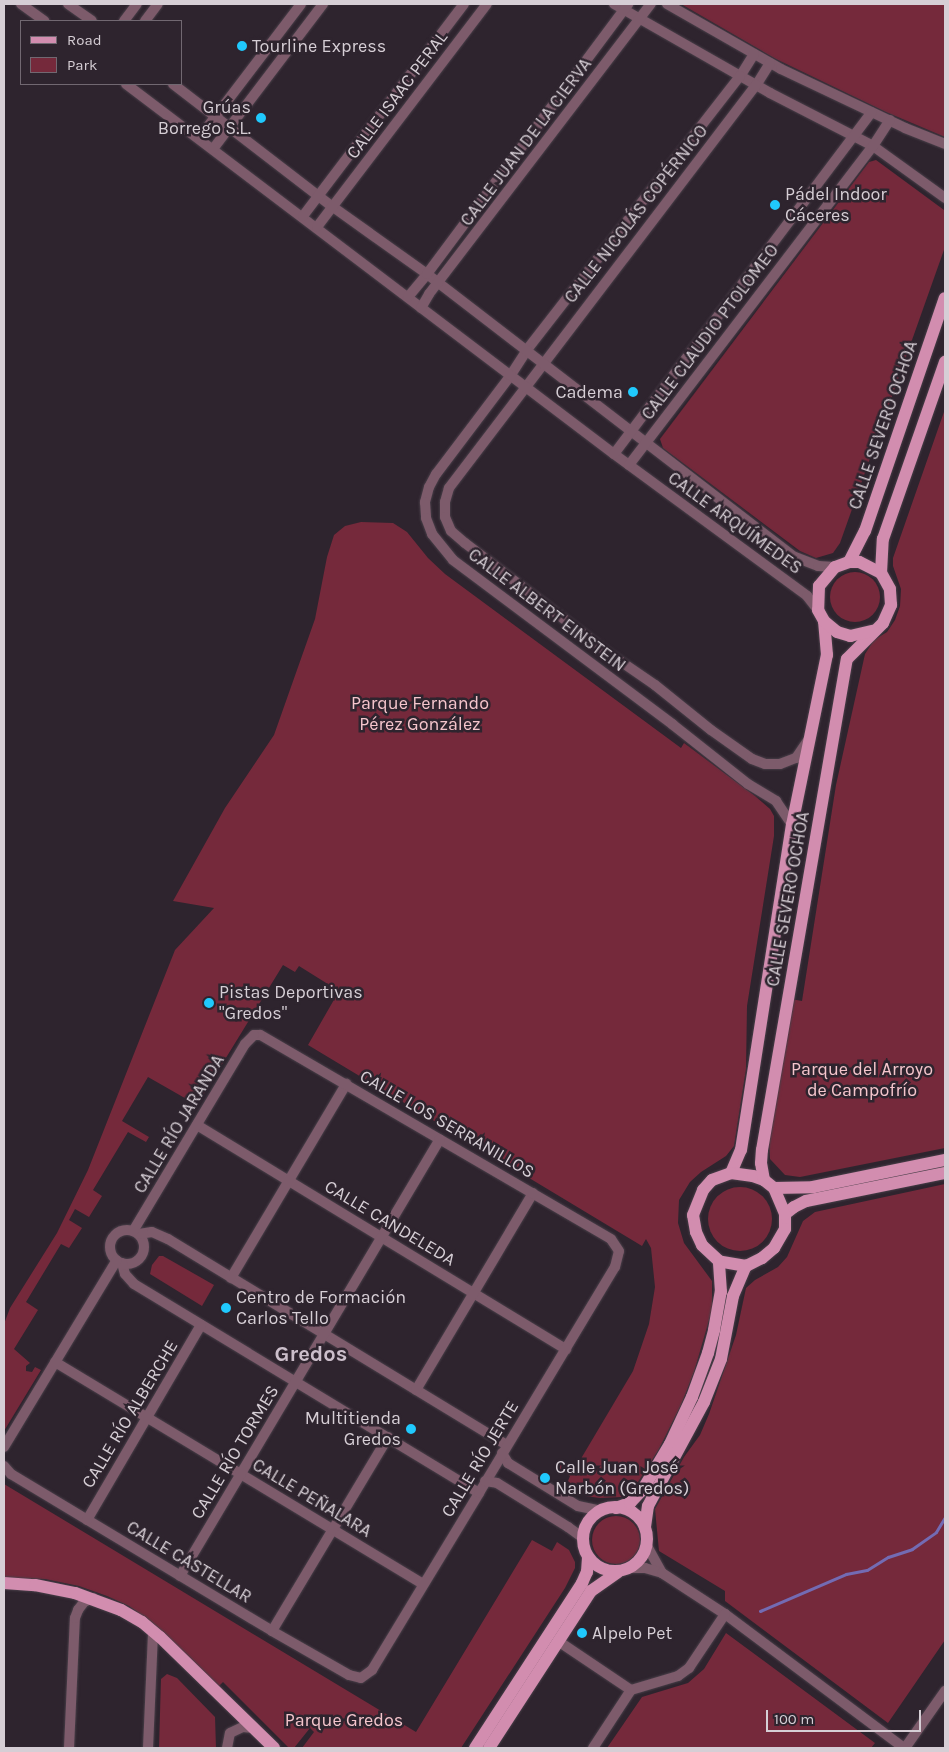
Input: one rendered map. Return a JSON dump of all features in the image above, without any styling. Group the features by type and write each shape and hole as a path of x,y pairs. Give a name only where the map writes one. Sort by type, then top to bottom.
{"main road":[{"name":"CALLE SEVERO OCHOA","path":"849,562 865,531 945,298"},
{"name":"CALLE SEVERO OCHOA","path":"881,573 883,539 945,362"},
{"path":"849,562 859,562 881,573 890,589 891,605 883,622 872,632 850,636 837,632 821,616 819,586 835,567 849,562"},
{"name":"CALLE SEVERO OCHOA","path":"731,1173 741,1150 792,825 827,655 821,616"},
{"name":"CALLE SEVERO OCHOA","path":"769,1184 761,1163 762,1150 847,659 872,632"},
{"path":"769,1184 786,1214 784,1229 774,1248 762,1258 746,1266 720,1261 702,1245 696,1232 693,1215 702,1190 712,1180 731,1173 753,1176 769,1184 813,1187 945,1160"},
{"path":"786,1214 794,1207 806,1201 945,1173"},
{"path":"474,1748 582,1583 587,1572 588,1557 583,1538 590,1520 601,1511 616,1508 630,1502 643,1488 670,1444 692,1397 708,1353 721,1292 720,1261"},
{"path":"489,1748 591,1591 643,1557 647,1546 645,1527 648,1506 704,1402 721,1359 733,1296 746,1266"},
{"path":"616,1508 630,1511 640,1519 645,1527"},
{"path":"588,1557 602,1569 625,1570"},
{"path":"5,1584 55,1588 93,1598 121,1610 153,1632 274,1748"}],"street":[{"path":"21,4 43,20"},
{"path":"68,4 91,20"},
{"path":"125,20 137,4"},
{"path":"146,20 158,4"},
{"path":"199,138 217,117 301,4"},
{"path":"213,149 322,4"},
{"name":"CALLE ISAAC PERAL","path":"318,195 464,4"},
{"name":"CALLE ISAAC PERAL","path":"333,207 487,4"},
{"path":"614,4 626,7 640,19 740,76 873,146 945,198"},
{"name":"CALLE JUAN DE LA CIERVA","path":"438,284 651,4"},
{"path":"667,4 770,63 872,112 945,144"},
{"name":"CALLE JUAN DE LA CIERVA","path":"427,274 626,7"},
{"name":"CALLE NICOLÁS COPÉRNICO","path":"527,350 740,76 754,54"},
{"name":"CALLE NICOLÁS COPÉRNICO","path":"542,363 756,85 770,63"},
{"name":"CALLE ARQUÍMEDES","path":"127,85 303,216 614,454 807,596 821,616"},
{"name":"CALLE ARQUÍMEDES","path":"175,85 333,207 427,274 527,350 795,557 818,566 835,567"},
{"name":"CALLE CLAUDIO PTOLOMEO","path":"631,431 872,112"},
{"name":"CALLE CLAUDIO PTOLOMEO","path":"646,443 873,146 890,120"},
{"path":"303,216 318,195"},
{"path":"317,227 333,207"},
{"path":"408,296 427,274"},
{"path":"421,308 429,294 438,284"},
{"path":"511,375 527,350"},
{"path":"526,386 542,363"},
{"name":"CALLE ALBERT EINSTEIN","path":"511,375 441,466 429,487 425,502 426,518 432,534 453,560 672,724 748,784 776,801 792,825"},
{"name":"CALLE ALBERT EINSTEIN","path":"526,386 449,488 445,502 445,517 450,530 607,652 655,685 752,759 765,764 780,764 796,758 810,738"},
{"path":"614,454 631,431"},
{"path":"629,465 646,443"},
{"name":"CALLE LOS SERRANILLOS","path":"254,1035 270,1039 611,1239 619,1251"},
{"name":"CALLE RÍO JARANDA","path":"136,1233 245,1044 254,1035"},
{"path":"231,1278 346,1084"},
{"name":"CALLE CANDELEDA","path":"197,1125 566,1349"},
{"name":"CALLE RÍO TORMES","path":"180,1576 440,1139"},
{"path":"416,1390 533,1193"},
{"path":"480,1493 134,1284 125,1274 120,1261 111,1250 113,1238 122,1231 159,1234 416,1390 505,1449 508,1462 578,1506 601,1511"},
{"path":"120,1261 132,1263 142,1255 144,1243 136,1233"},
{"name":"CALLE RÍO JERTE","path":"361,1678 372,1670 480,1493 615,1267 619,1251"},
{"path":"4,1447 55,1362 120,1261"},
{"name":"CALLE RÍO ALBERCHE","path":"87,1520 201,1325"},
{"name":"CALLE PEÑALARA","path":"55,1362 423,1584"},
{"path":"272,1631 388,1437"},
{"name":"CALLE CASTELLAR","path":"4,1466 11,1474 272,1631 348,1675 361,1678"},
{"path":"486,1481 497,1483 583,1538"},
{"path":"647,1546 662,1573"},
{"path":"625,1570 645,1568 662,1573 725,1614 905,1748 945,1691"},
{"path":"68,1748 75,1618 84,1602 93,1598"},
{"path":"593,1748 631,1690 678,1676 689,1668 725,1614"},
{"path":"148,1748 153,1632"},
{"path":"558,1641 631,1690"},
{"path":"227,1748 230,1733 243,1727 253,1728"}],"green space":[{"path":"681,4 945,4 945,137 886,112 776,59"},
{"path":"876,160 944,210 945,247 840,543 833,553 816,558 800,551 663,448 660,439 869,162"},
{"name":"Parque del Arroyo de Campofrío","path":"945,409 945,1148 800,1177 785,1175 770,1159 769,1140 791,999 802,1001 836,785 865,654 874,640 887,632 895,620 900,606 901,589 893,566 893,558"},
{"name":"Parque Fernando Pérez González","path":"361,522 393,523 407,532 428,558 445,574 681,748 684,743 755,796 770,809 774,816 774,836 747,1006 746,1069 734,1146 726,1156 701,1172 690,1182 679,1200 678,1223 684,1243 712,1281 712,1310 694,1372 681,1405 659,1449 640,1479 630,1493 622,1497 600,1498 585,1496 568,1481 570,1476 559,1469 561,1464 570,1463 576,1467 633,1371 649,1324 655,1287 651,1248 646,1239 642,1246 308,1045 339,991 299,966 295,972 283,965 197,1105 148,1077 122,1121 149,1137 146,1142 128,1132 93,1190 102,1196 89,1217 75,1209 69,1220 82,1228 69,1248 61,1244 26,1302 38,1310 14,1349 30,1363 26,1366 26,1371 32,1372 35,1367 41,1370 4,1431 4,1324 10,1308 57,1233 88,1170 175,950 214,908 173,901 225,808 274,735 315,619 327,557 334,535 345,526"},
{"path":"850,572 860,572 873,579 880,592 880,602 873,615 860,622 850,622 841,618 834,611 830,602 830,592 834,583 841,576"},
{"path":"945,1184 945,1640 888,1723 725,1601 725,1591 659,1551 655,1509 684,1457 700,1435 709,1414 736,1335 746,1288 755,1280 778,1267 787,1257 803,1221 815,1212"},
{"path":"740,1187 752,1190 763,1196 769,1207 772,1219 769,1231 763,1242 752,1248 740,1251 728,1248 717,1242 711,1231 708,1219 711,1207 717,1196 728,1190"},
{"path":"159,1256 163,1256 214,1285 202,1306 150,1274 152,1265"},
{"name":"Parque Gredos","path":"4,1484 416,1732 532,1540 552,1551 557,1542 569,1550 575,1562 575,1568 565,1588 461,1748 302,1748 314,1732 310,1728 294,1748 289,1748 223,1682 219,1686 154,1624 129,1606 79,1586 45,1579 4,1578"},
{"path":"611,1516 621,1516 633,1523 640,1535 640,1545 633,1557 621,1564 611,1564 603,1560 596,1553 592,1545 592,1535 596,1527 603,1520"},
{"path":"726,1633 875,1743 871,1748 607,1748 642,1697 688,1683 704,1669"},
{"path":"167,1674 177,1678 215,1717 216,1748 159,1748 161,1679"}],"waterway":[{"path":"760,1611 846,1574 867,1570 888,1557 912,1549 936,1532 945,1517"}],"place":[{"name":"Tourline Express","path":"242,46"},
{"name":"Grúas Borrego S.L.","path":"261,118"},
{"name":"Pádel Indoor Cáceres","path":"775,205"},
{"name":"Cadema","path":"633,392"},
{"name":"Pistas Deportivas \"Gredos\"","path":"209,1003"},
{"name":"Centro de Formación Carlos Tello","path":"226,1308"},
{"name":"Multitienda Gredos","path":"411,1429"},
{"name":"Calle Juan José Narbón (Gredos)","path":"545,1478"},
{"name":"Alpelo Pet","path":"582,1633"}],"district":[{"name":"Gredos","path":"311,1355"}]}
